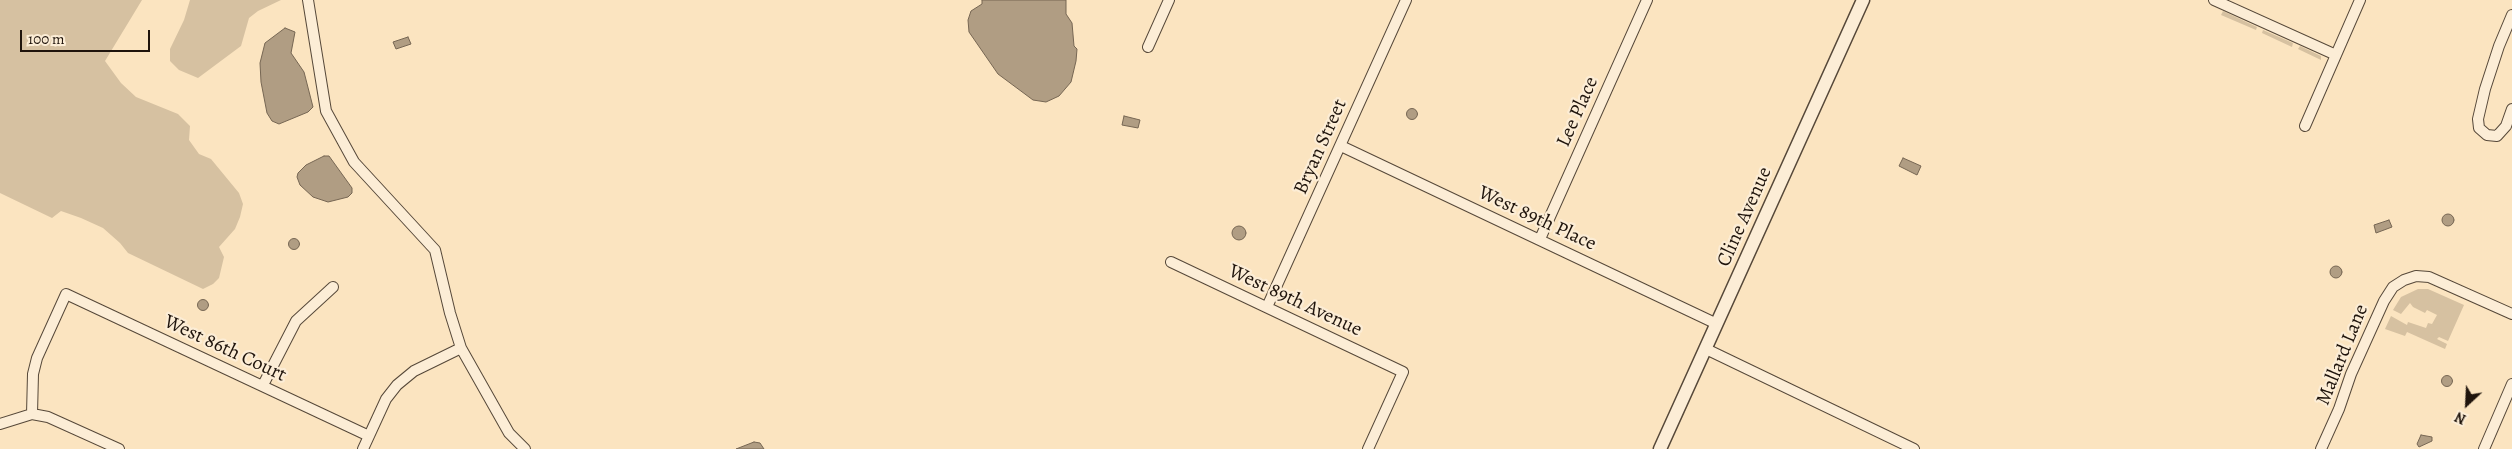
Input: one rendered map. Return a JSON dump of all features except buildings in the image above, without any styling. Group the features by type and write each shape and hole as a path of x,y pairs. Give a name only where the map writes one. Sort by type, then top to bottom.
{"street":[{"path":"308,0 326,112 354,162 435,250 450,313 461,348 508,433 525,449"},
{"path":"1148,47 1168,0"},
{"name":"Bryan Street","path":"1267,307 1406,0"},
{"name":"Lee Place","path":"1540,239 1647,0"},
{"name":"Cline Avenue","path":"1660,449 1863,0"},
{"path":"2214,0 2336,55"},
{"path":"2305,126 2360,0"},
{"path":"2512,15 2485,88 2478,119 2479,128 2487,135 2497,136 2506,126 2512,109"},
{"name":"West 89th Place","path":"1341,146 1717,324"},
{"name":"West 89th Avenue","path":"1171,262 1404,372 1368,449"},
{"name":"Mallard Lane","path":"2321,449 2336,416 2351,374 2384,301 2393,287 2404,280 2416,276 2429,277 2512,314"},
{"path":"263,386 296,321 333,287"},
{"name":"West 86th Court","path":"32,414 33,374 37,358 66,294 370,436"},
{"path":"363,449 386,399 397,385 414,371 461,348"},
{"path":"1706,349 1914,449"},
{"path":"2484,449 2512,384"},
{"path":"0,424 32,414 63,423 119,449"}],"shaded area":[{"path":"0,0 142,0 105,61 121,83 136,97 178,114 190,126 189,140 199,154 211,159 239,193 243,204 240,217 235,229 219,247 224,257 219,278 213,284 203,289 128,253 103,228 81,218 61,211 52,218 0,193"},
{"path":"190,0 281,0 258,11 249,18 241,46 198,78 179,70 170,61 170,49 184,20"},
{"path":"982,0 1066,0 1066,14 1072,23 1074,46 1077,49 1071,82 1059,96 1046,102 1033,100 998,74 969,32 968,20 971,11 982,4"},
{"path":"2223,11 2257,27 2256,30 2221,15"},
{"path":"285,28 295,32 291,53 304,72 313,107 308,112 279,124 272,121 267,113 261,82 260,63 265,43"},
{"path":"2263,30 2293,43 2292,47 2262,33"},
{"path":"408,37 411,44 396,49 393,42"},
{"path":"2300,46 2321,56 2321,60 2298,49"},
{"path":"1412,108 1418,114 1412,120 1406,114"},
{"path":"1124,116 1140,120 1138,128 1122,125"},
{"path":"324,156 329,156 352,188 352,193 348,197 328,202 313,197 300,185 297,177 298,173 306,165"},
{"path":"1903,158 1921,166 1917,175 1899,166"},
{"path":"2446,214 2450,214 2454,220 2450,226 2446,226 2442,222 2442,218"},
{"path":"2389,220 2392,227 2376,233 2374,225"},
{"path":"1239,226 1244,228 1246,233 1244,238 1239,240 1234,238 1232,233 1234,228"},
{"path":"292,239 296,239 299,244 298,248 292,249 289,246 289,242"},
{"path":"2334,266 2338,266 2342,272 2338,278 2334,278 2330,274 2330,270"},
{"path":"2418,289 2428,289 2464,305 2448,341 2439,337 2437,339 2447,344 2445,349 2407,332 2405,336 2385,329 2391,316 2407,325 2408,322 2426,328 2428,323 2432,324 2437,315 2427,310 2425,313 2413,307 2410,303 2401,314 2393,310 2401,297"},
{"path":"203,299 209,305 203,311 197,305"},
{"path":"2447,375 2453,381 2447,387 2441,381"},
{"path":"2421,435 2432,437 2432,441 2419,447 2417,444"},
{"path":"754,442 760,443 764,449 736,449"}]}
